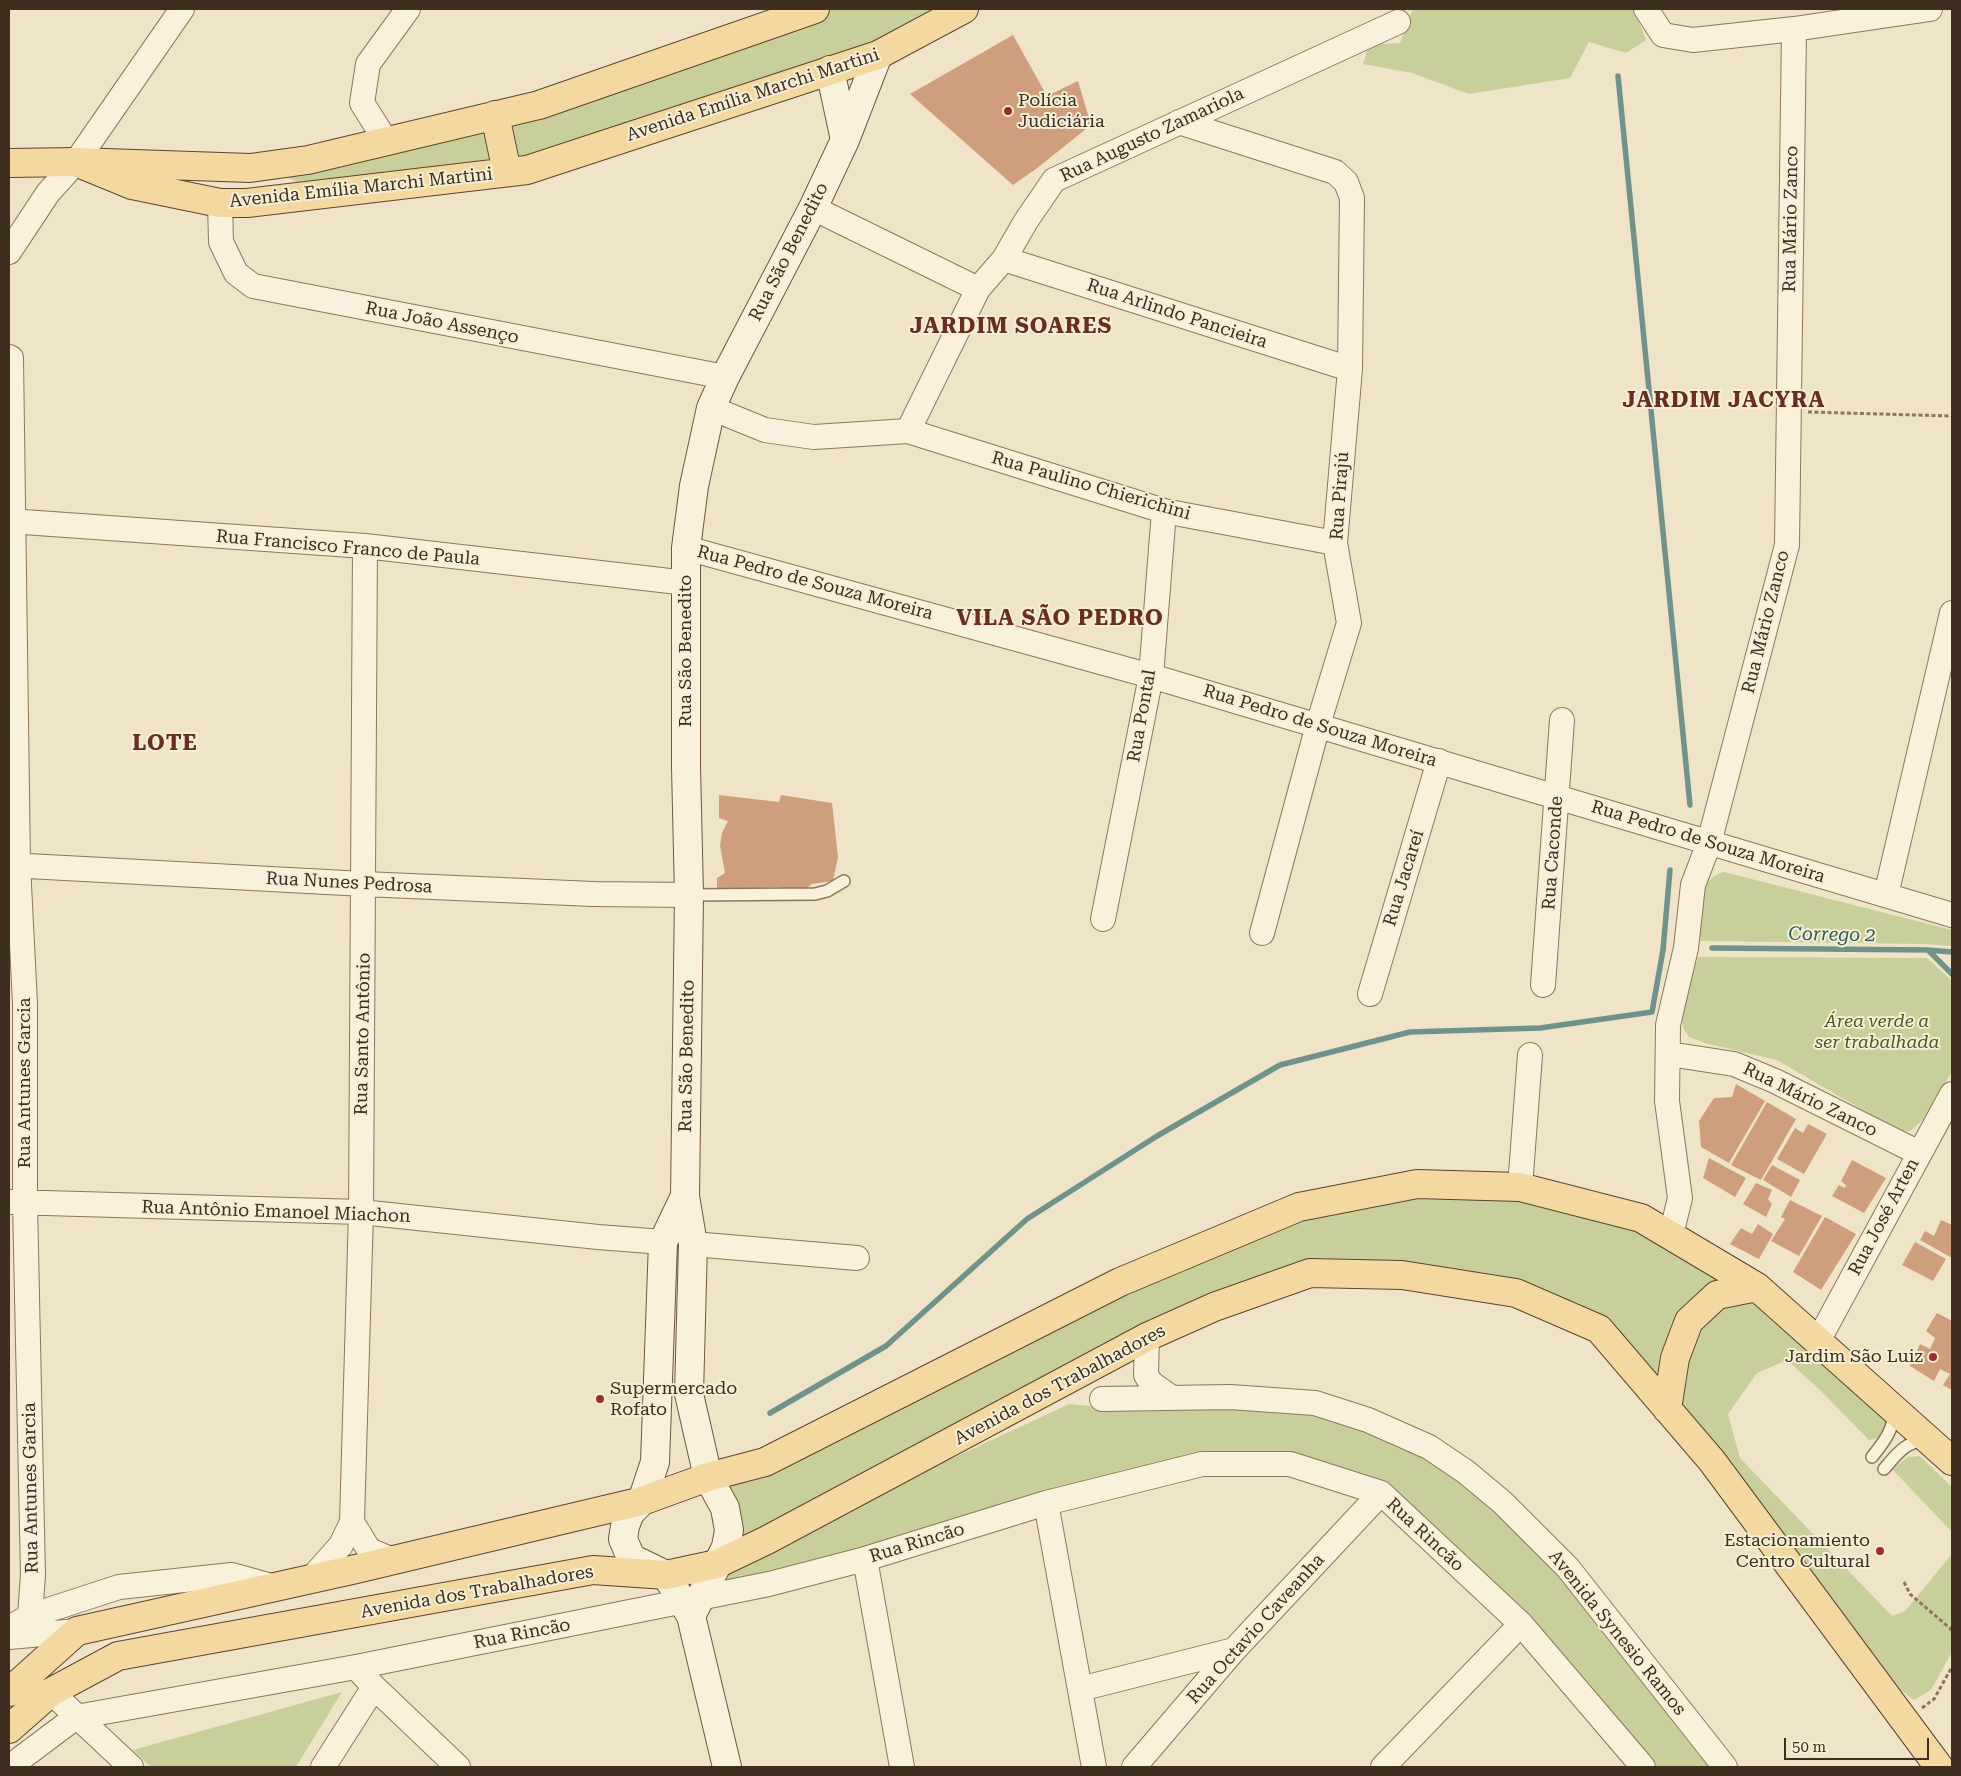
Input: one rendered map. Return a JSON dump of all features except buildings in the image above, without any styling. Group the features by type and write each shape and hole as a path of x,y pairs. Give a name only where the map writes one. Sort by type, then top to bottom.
{"main road":[{"name":"Avenida Emília Marchi Martini","path":"76,162 250,168 308,160 539,105 816,9"},
{"name":"Avenida Emília Marchi Martini","path":"76,162 132,185 220,203 247,203 527,170 878,55 964,9"},
{"name":"Rua São Benedito","path":"708,1476 690,1394 693,1255 685,1196 689,895 686,767 686,548 694,486 711,408 725,377 813,208 845,140 878,55"},
{"path":"830,70 845,140"},
{"path":"495,115 507,172"},
{"path":"9,164 76,162"},
{"path":"9,1692 77,1631 311,1579 642,1501 708,1476 765,1462 1120,1282 1299,1207 1417,1184 1520,1187 1641,1218 1757,1287 1952,1461"},
{"name":"Rua São Benedito","path":"642,1501 655,1462 663,1242 685,1196"},
{"path":"663,1242 681,1252 693,1255"},
{"name":"Avenida dos Trabalhadores","path":"9,1730 51,1692 118,1656 592,1570 666,1575 717,1564 767,1540 1147,1338 1214,1307 1310,1273 1402,1275 1516,1292 1598,1328 1712,1461 1939,1767"},
{"path":"1667,1409 1674,1358 1689,1321 1717,1295 1757,1287"},
{"path":"691,1605 726,1547 729,1530 725,1508 708,1476"},
{"path":"642,1501 630,1513 625,1526 624,1539 631,1558 666,1575 691,1605 726,1767"}],"street":[{"path":"9,252 48,193 76,162 182,9"},
{"path":"386,141 362,103 368,64 408,9"},
{"path":"1646,9 1663,35 1693,40 1794,29 1930,9"},
{"name":"Rua Augusto Zamariola","path":"908,431 978,289 1004,259 1026,221 1054,180 1398,22"},
{"name":"Rua Mário Zanco","path":"1671,1235 1680,1198 1667,1101 1668,1026 1686,948 1693,885 1710,843 1787,545 1794,29"},
{"name":"Rua Pirajú","path":"1179,122 1335,172 1346,182 1352,198 1350,369 1335,543 1349,623 1318,725 1262,933"},
{"name":"Rua João Assenço","path":"220,203 220,242 236,273 252,286 725,377"},
{"path":"813,208 978,289"},
{"name":"Rua Arlindo Pancieira","path":"1004,259 1350,369"},
{"name":"Rua Antunes Garcia","path":"9,357 11,358 10,521 13,865 24,1004 17,1202 33,1575 30,1616"},
{"path":"711,408 765,430 814,437 908,431"},
{"name":"Rua Paulino Chierichini","path":"908,431 1164,511 1335,543"},
{"name":"Rua Pontal","path":"1103,919 1151,676 1164,511"},
{"name":"Rua Francisco Franco de Paula","path":"10,521 365,546 687,582"},
{"name":"Rua Santo Antônio","path":"311,1579 341,1545 352,1522 361,1212 365,546"},
{"name":"Rua Pedro de Souza Moreira","path":"686,548 1151,676 1952,915"},
{"path":"1886,895 1952,613"},
{"name":"Rua Caconde","path":"1543,985 1562,720"},
{"name":"Rua Jacareí","path":"1370,994 1439,762"},
{"name":"Rua Nunes Pedrosa","path":"13,865 364,884 594,894 689,895"},
{"name":"Rua Mário Zanco","path":"1669,1054 1734,1064 1775,1081 1919,1153"},
{"path":"1520,1187 1530,1055"},
{"name":"Rua José Arten","path":"1818,1341 1952,1094"},
{"name":"Rua Antônio Emanoel Miachon","path":"17,1202 361,1212 598,1238 663,1242"},
{"path":"693,1255 857,1258"},
{"path":"1147,1338 1146,1375 1151,1383 1172,1398"},
{"name":"Avenida Synesio Ramos","path":"1102,1399 1230,1398 1315,1403 1368,1420 1429,1447 1466,1472 1502,1502 1568,1568 1725,1767"},
{"name":"Rua Rincão","path":"76,1717 691,1605 865,1559 1046,1503 1202,1464 1290,1464 1381,1493 1521,1624 1638,1765"},
{"name":"Rua Octavio Caveanha","path":"1134,1767 1234,1650 1381,1493"},
{"path":"1046,1503 1094,1767"},
{"path":"352,1522 370,1550 391,1559"},
{"path":"865,1559 902,1767"},
{"path":"9,1628 30,1616 120,1587 232,1575 275,1587"},
{"path":"1383,1767 1521,1624"},
{"path":"9,1637 77,1631"},
{"path":"1080,1689 1234,1650"},
{"path":"356,1667 374,1688 458,1767"},
{"path":"323,1767 374,1688"},
{"path":"51,1692 131,1767"},
{"path":"14,1767 20,1759 76,1717"}],"lane":[{"path":"689,895 815,894 827,891 844,881"},
{"path":"1872,1457 1885,1442 1894,1425 1894,1409"},
{"path":"1884,1469 1900,1449 1921,1441 1931,1442"}],"path":[{"path":"1788,411 1952,416"},
{"path":"1904,1582 1910,1594 1952,1630"},
{"path":"1905,1722 1934,1699 1952,1667"}],"green space":[{"path":"831,9 944,9 855,51 531,160 518,157 504,134 503,121 811,18"},
{"path":"1413,9 1634,9 1646,40 1626,53 1589,42 1570,78 1469,94 1412,73 1363,64 1369,45 1400,43"},
{"path":"489,125 497,168 300,184 282,174"},
{"path":"1724,872 1952,930 1952,946 1700,941 1699,922 1704,890 1715,875"},
{"name":"Área verde a ser trabalhada","path":"1698,957 1927,958 1952,981 1952,1071 1925,1118 1910,1131 1897,1130 1777,1060 1705,1043 1689,1037 1683,1028 1681,1014"},
{"path":"1419,1192 1519,1193 1614,1217 1738,1282 1708,1290 1665,1388 1532,1290 1271,1276 742,1544 742,1516 723,1483 1117,1293 1302,1214"},
{"path":"1754,1292 1888,1411 1882,1437 1869,1440 1820,1390 1787,1360 1757,1373 1728,1414 1740,1458 1892,1616 1905,1611 1952,1554 1952,1652 1931,1690 1914,1700 1889,1681 1673,1406 1702,1316"},
{"path":"1069,1404 1099,1407 1303,1410 1415,1449 1478,1490 1543,1558 1615,1639 1718,1767 1649,1767 1393,1492 1258,1455 1162,1461 844,1558 712,1589 724,1565"},
{"path":"1920,1456 1952,1487 1952,1532 1892,1469 1908,1457"},
{"path":"342,1692 296,1767 151,1767 133,1750"}],"waterway":[{"path":"1618,76 1690,805"},
{"path":"770,1413 886,1346 1027,1219 1157,1136 1280,1065 1410,1032 1540,1028 1652,1012 1663,950 1670,870"},
{"name":"Corrego 2","path":"1712,948 1928,950 1952,952"},
{"path":"1928,950 1952,974"}],"place":[{"name":"Polícia Judiciária","path":"1008,111"},
{"name":"Jardim São Luiz","path":"1933,1357"},
{"name":"Supermercado Rofato","path":"600,1399"},
{"name":"Estacionamiento Centro Cultural","path":"1880,1551"}],"district":[{"name":"JARDIM SOARES","path":"1011,327"},
{"name":"JARDIM JACYRA","path":"1724,401"},
{"name":"VILA SÃO PEDRO","path":"1060,619"},
{"name":"LOTE","path":"165,744"}]}
